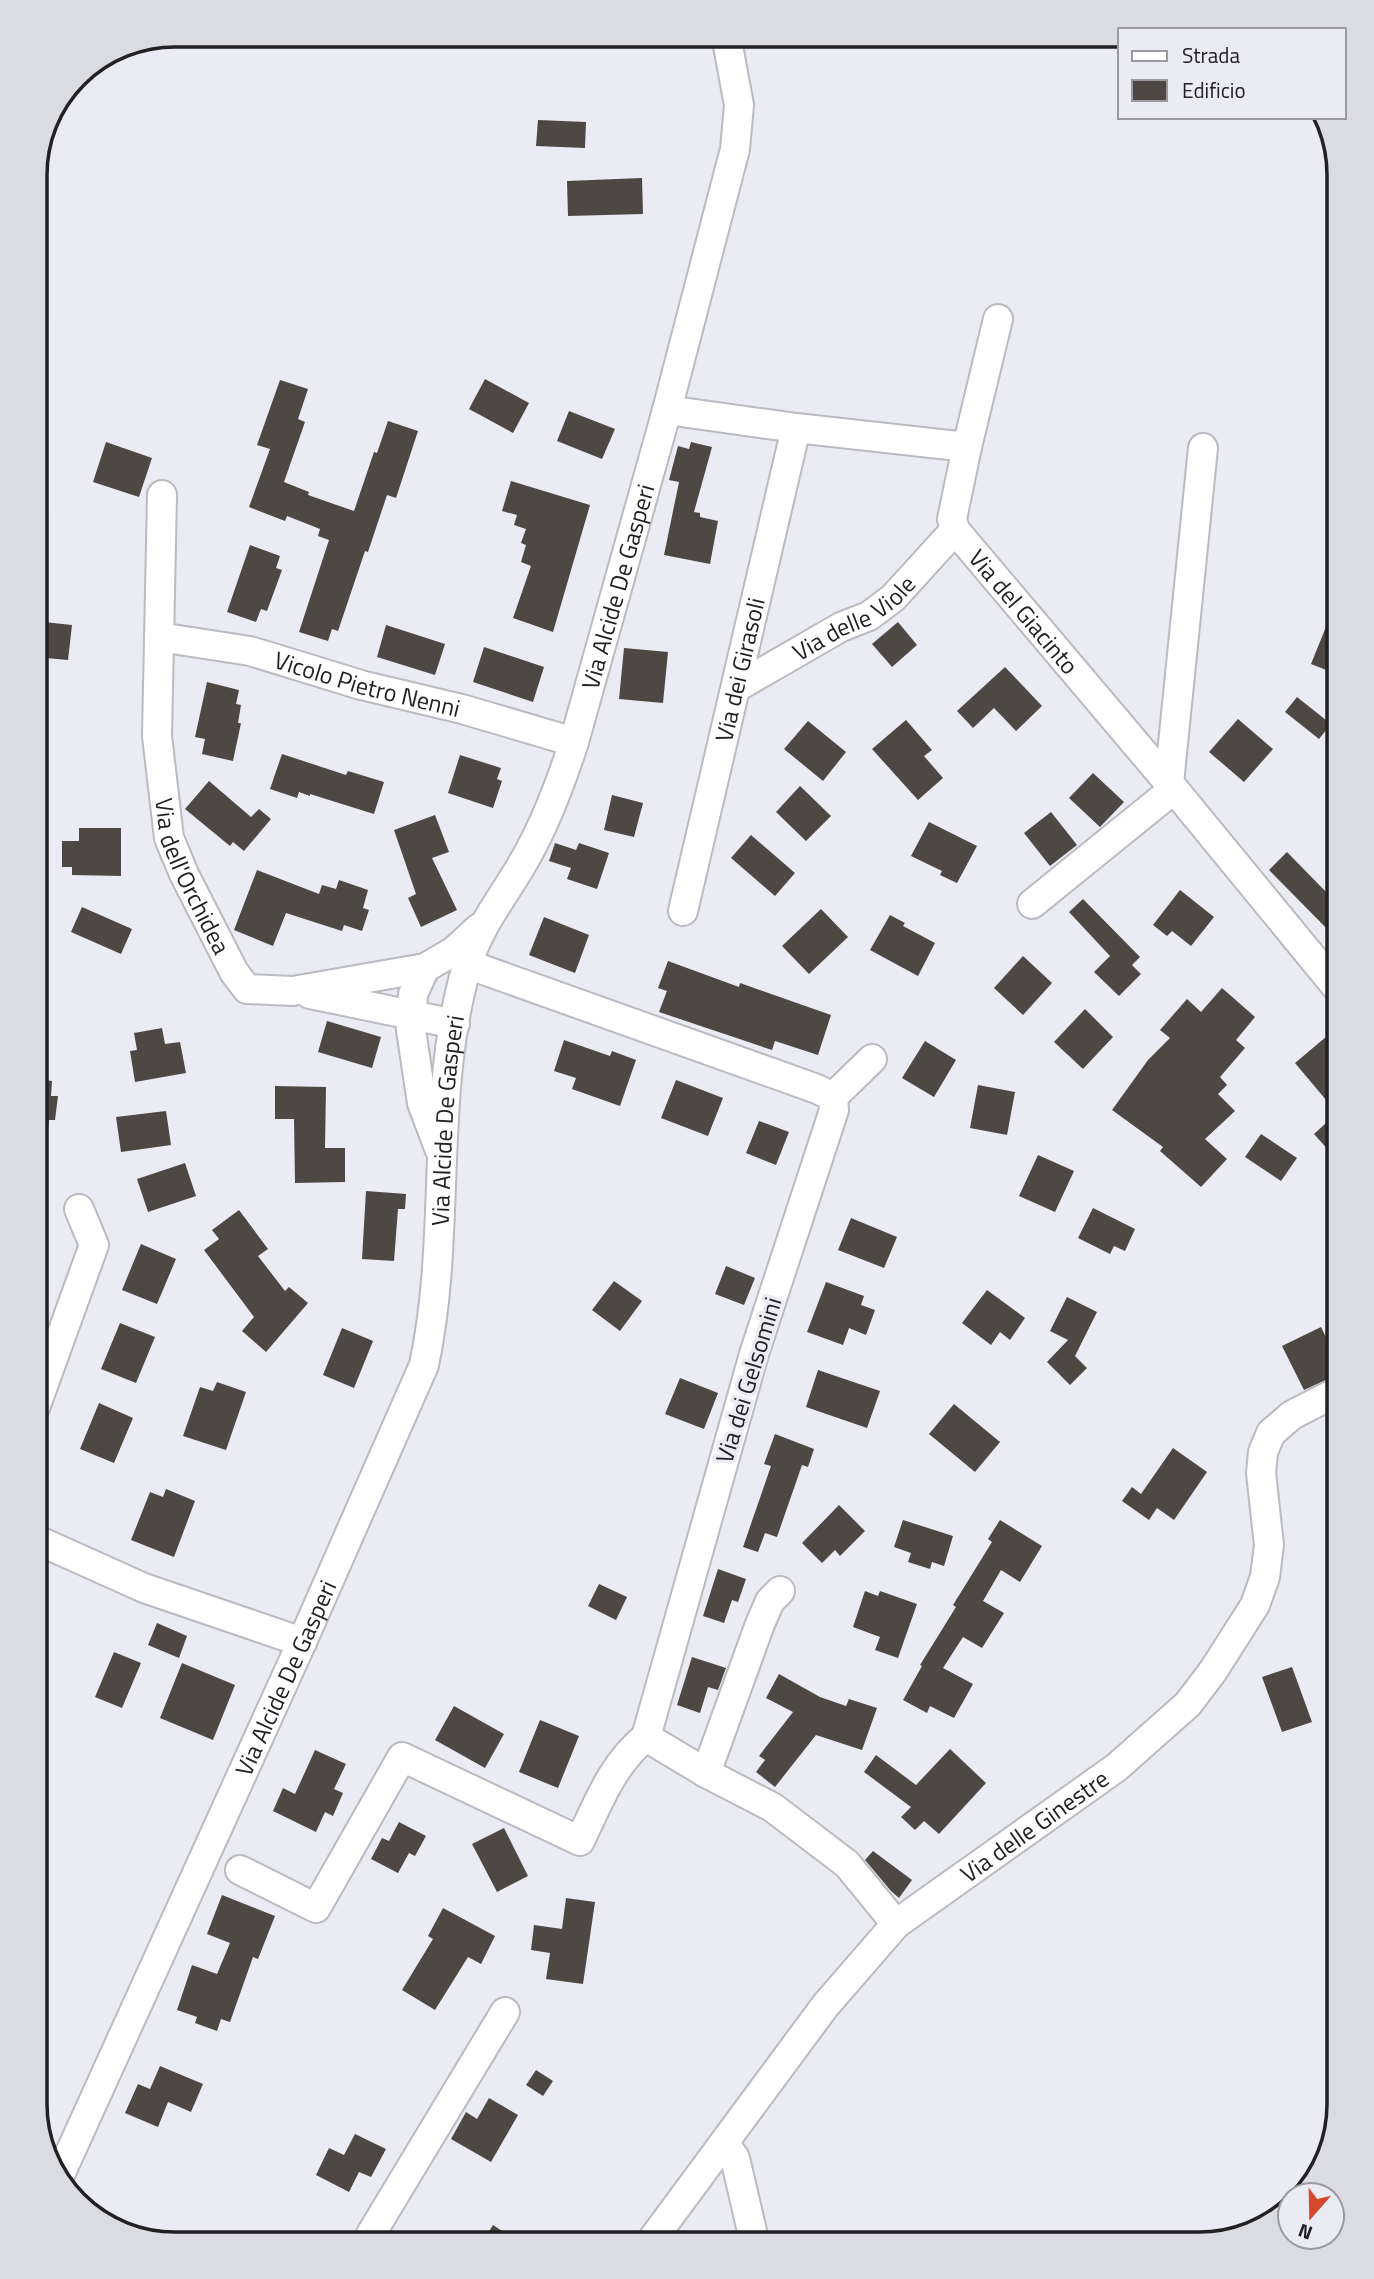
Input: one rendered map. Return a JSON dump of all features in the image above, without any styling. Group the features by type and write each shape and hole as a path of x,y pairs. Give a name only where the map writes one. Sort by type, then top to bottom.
{"street":[{"name":"Via Alcide De Gasperi","path":"64,2166 302,1642 424,1365 433,1321 447,1078 454,1024 467,964 486,922 530,851 556,794 574,742 667,410 736,149 739,106 728,48"},
{"name":"Via del Giacinto","path":"998,319 952,519 955,530 1172,786 1327,975"},
{"path":"667,410 967,447"},
{"name":"Via dei Girasoli","path":"683,911 796,428"},
{"path":"1032,904 1172,786 1203,448"},
{"name":"Via dell'Orchidea","path":"162,495 157,736 169,838 184,874 234,972 247,989 293,990 425,968 454,951 486,922"},
{"name":"Via delle Viole","path":"737,687 841,627 869,616 892,598 955,530"},
{"name":"Vicolo Pietro Nenni","path":"159,637 250,650 361,685 462,709 574,742"},
{"path":"467,964 804,1084 833,1097 872,1059"},
{"path":"425,968 413,994 411,1030 422,1103 442,1156"},
{"path":"293,990 454,1024"},
{"name":"Via dei Gelsomini","path":"646,1737 754,1354 834,1110 833,1097"},
{"path":"47,1374 94,1245 79,1209"},
{"name":"Via delle Ginestre","path":"658,2231 825,2006 896,1924 1116,1767 1188,1704 1213,1671 1255,1605 1265,1577 1269,1545 1261,1473 1263,1452 1271,1433 1292,1415 1327,1397"},
{"path":"47,1545 144,1588 302,1642"},
{"path":"706,1773 760,1624 770,1601 780,1591"},
{"path":"240,1870 316,1908 402,1757 580,1841 616,1768 632,1748 646,1737 706,1773 772,1807 848,1864 896,1924"},
{"path":"373,2231 505,2012"},
{"path":"724,2143 735,2158 752,2232"}],"building":[{"path":"538,120 586,122 585,148 536,146"},
{"path":"642,178 643,214 568,216 567,181"},
{"path":"485,379 529,403 513,433 469,409"},
{"path":"280,380 308,389 298,419 305,422 284,482 309,492 308,495 354,511 374,452 377,453 388,421 418,431 396,498 387,495 338,631 332,629 328,641 299,632 329,540 318,536 320,529 287,516 285,521 249,507 270,449 257,445"},
{"path":"569,411 615,429 602,459 557,441"},
{"path":"106,442 152,458 139,497 93,482"},
{"path":"691,442 712,447 694,512 700,513 700,517 718,521 710,564 664,555 679,482 669,480 678,446 689,449"},
{"path":"511,481 590,505 553,632 513,618 531,566 521,562 526,545 521,543 526,529 514,525 517,515 502,511"},
{"path":"250,545 280,556 276,568 282,570 267,611 261,609 256,622 227,612"},
{"path":"48,622 72,625 68,660 48,658"},
{"path":"898,622 917,645 892,667 872,644"},
{"path":"1327,624 1327,670 1311,664"},
{"path":"386,625 445,644 435,675 377,657"},
{"path":"484,647 544,667 533,702 473,682"},
{"path":"624,648 668,652 663,703 619,699"},
{"path":"1005,667 1042,706 1016,731 994,708 973,728 957,711"},
{"path":"207,682 239,690 236,704 241,705 238,723 241,723 233,761 202,754 205,739 195,737"},
{"path":"1297,697 1327,721 1327,729 1319,739 1285,712"},
{"path":"1238,719 1273,749 1244,782 1209,752"},
{"path":"906,720 932,750 924,756 943,778 918,800 872,749"},
{"path":"808,721 846,752 823,781 784,749"},
{"path":"282,754 346,775 348,771 384,782 374,814 310,794 299,792 297,798 270,789"},
{"path":"460,755 501,768 497,779 502,781 493,808 448,793"},
{"path":"1093,773 1124,802 1100,827 1069,798"},
{"path":"209,781 251,817 259,809 271,819 244,851 233,842 230,846 185,809"},
{"path":"800,786 831,816 806,841 776,812"},
{"path":"612,795 643,803 634,837 604,830"},
{"path":"1051,812 1077,845 1050,866 1024,833"},
{"path":"435,815 449,852 432,858 457,910 421,927 408,898 416,894 394,830"},
{"path":"929,822 977,846 957,883 940,875 942,871 911,856"},
{"path":"79,828 121,828 121,876 72,875 72,867 62,867 62,841 79,841"},
{"path":"751,835 795,873 775,896 731,858"},
{"path":"555,843 576,850 579,843 609,853 597,889 567,879 571,868 549,861"},
{"path":"1287,852 1327,893 1327,929 1269,870"},
{"path":"257,870 319,894 322,885 336,889 339,880 368,890 363,908 369,910 362,931 344,925 342,931 286,913 273,946 234,930"},
{"path":"1180,890 1214,917 1191,946 1172,931 1167,936 1153,925"},
{"path":"1083,899 1140,957 1132,965 1141,974 1119,996 1094,972 1110,956 1069,912"},
{"path":"82,907 132,929 121,954 71,932"},
{"path":"821,909 848,937 809,974 782,946"},
{"path":"890,915 905,923 903,926 935,943 918,976 870,950"},
{"path":"544,917 589,935 575,973 529,955"},
{"path":"1023,956 1052,983 1023,1015 994,988"},
{"path":"668,961 739,987 740,983 831,1015 818,1055 775,1041 772,1050 659,1012 667,991 658,988"},
{"path":"1222,988 1255,1017 1236,1040 1245,1048 1220,1077 1227,1085 1218,1094 1235,1111 1205,1139 1227,1159 1201,1187 1160,1151 1163,1147 1112,1110 1148,1060 1170,1038 1160,1030 1187,999 1201,1012"},
{"path":"1085,1009 1113,1037 1083,1069 1054,1042"},
{"path":"327,1021 381,1037 372,1068 318,1052"},
{"path":"162,1028 165,1044 180,1042 186,1073 135,1082 130,1051 137,1050 134,1033"},
{"path":"1327,1036 1327,1101 1295,1063"},
{"path":"564,1040 610,1056 612,1051 636,1060 620,1106 572,1089 576,1078 554,1071"},
{"path":"925,1041 956,1060 934,1097 902,1078"},
{"path":"48,1080 52,1081 51,1096 58,1096 55,1120 49,1120 48,1134"},
{"path":"676,1080 723,1098 708,1136 661,1118"},
{"path":"978,1085 1015,1092 1007,1135 970,1128"},
{"path":"275,1086 326,1087 325,1148 345,1148 345,1182 295,1183 294,1119 275,1119"},
{"path":"166,1111 171,1145 121,1152 116,1117"},
{"path":"759,1121 789,1132 776,1165 746,1153"},
{"path":"1327,1122 1327,1149 1314,1134"},
{"path":"1261,1134 1297,1158 1281,1181 1245,1157"},
{"path":"1038,1155 1074,1171 1055,1212 1019,1196"},
{"path":"185,1163 196,1196 148,1212 137,1179"},
{"path":"366,1191 406,1194 405,1209 398,1209 394,1261 362,1259"},
{"path":"1093,1208 1135,1229 1125,1251 1114,1246 1110,1254 1078,1238"},
{"path":"239,1210 268,1249 258,1256 285,1291 289,1287 308,1303 266,1352 242,1331 254,1317 204,1250 219,1239 212,1230"},
{"path":"851,1218 897,1237 884,1268 838,1250"},
{"path":"141,1244 176,1259 157,1304 122,1290"},
{"path":"726,1266 755,1278 744,1305 715,1294"},
{"path":"614,1281 642,1301 620,1331 592,1310"},
{"path":"826,1282 864,1296 861,1305 875,1310 866,1335 849,1328 843,1345 807,1332"},
{"path":"987,1290 1025,1318 1010,1340 1000,1332 991,1345 962,1323"},
{"path":"1067,1297 1097,1312 1075,1356 1087,1368 1070,1385 1047,1362 1068,1340 1050,1331"},
{"path":"120,1323 155,1337 136,1383 101,1369"},
{"path":"1321,1327 1327,1339 1327,1379 1304,1390 1282,1346"},
{"path":"342,1328 373,1341 354,1388 323,1375"},
{"path":"818,1370 880,1391 867,1428 806,1407"},
{"path":"680,1378 718,1393 704,1429 665,1414"},
{"path":"217,1382 246,1392 226,1450 183,1436 200,1387 213,1391"},
{"path":"99,1403 133,1418 114,1463 80,1449"},
{"path":"954,1404 1000,1442 975,1472 929,1434"},
{"path":"775,1434 814,1449 808,1467 802,1465 777,1537 765,1533 758,1552 743,1547 771,1466 764,1464"},
{"path":"1173,1448 1207,1472 1174,1520 1157,1508 1149,1520 1122,1501 1132,1487 1141,1494"},
{"path":"166,1489 195,1501 174,1557 131,1540 150,1492 163,1497"},
{"path":"839,1505 865,1531 840,1556 835,1550 822,1563 802,1543"},
{"path":"903,1520 953,1536 944,1566 932,1562 930,1569 908,1562 911,1553 894,1547"},
{"path":"1000,1520 1042,1546 1020,1582 1001,1570 983,1601 1004,1613 982,1648 963,1637 943,1668 973,1684 954,1718 930,1706 927,1713 903,1700 922,1666 920,1665 956,1607 953,1605 992,1542 988,1539"},
{"path":"718,1569 746,1579 738,1602 732,1600 724,1623 703,1616"},
{"path":"599,1584 627,1597 616,1620 588,1606"},
{"path":"865,1591 878,1596 880,1591 917,1604 898,1658 875,1650 880,1637 853,1627"},
{"path":"157,1623 187,1636 179,1658 148,1645"},
{"path":"114,1652 141,1663 122,1708 95,1697"},
{"path":"692,1657 726,1668 718,1690 708,1687 700,1713 677,1705"},
{"path":"182,1663 235,1685 213,1740 160,1718"},
{"path":"1292,1667 1312,1722 1282,1732 1262,1677"},
{"path":"779,1674 820,1697 846,1706 849,1699 877,1708 862,1750 816,1735 775,1787 756,1772 765,1760 759,1756 793,1712 766,1698"},
{"path":"454,1706 504,1734 485,1768 435,1740"},
{"path":"540,1720 579,1736 558,1788 519,1772"},
{"path":"950,1749 986,1783 939,1834 924,1821 915,1830 901,1817 911,1807 864,1772 876,1755 916,1785"},
{"path":"315,1750 346,1764 334,1789 343,1793 333,1816 325,1812 316,1832 273,1811 283,1788 295,1794"},
{"path":"399,1822 426,1836 415,1856 409,1853 398,1873 371,1859 382,1838 389,1841"},
{"path":"504,1828 528,1876 497,1892 472,1844"},
{"path":"873,1851 912,1880 899,1898 865,1860"},
{"path":"222,1895 275,1916 258,1959 253,1957 230,2022 221,2019 217,2031 195,2023 197,2017 177,2010 192,1965 217,1974 230,1943 207,1934"},
{"path":"566,1898 595,1902 583,1984 546,1979 550,1953 531,1950 534,1925 562,1929"},
{"path":"443,1908 495,1936 481,1964 468,1957 435,2010 402,1990 433,1939 428,1936"},
{"path":"160,2066 203,2084 191,2112 168,2102 158,2127 125,2113 138,2084 150,2089"},
{"path":"536,2070 553,2081 543,2096 526,2085"},
{"path":"489,2098 518,2115 491,2162 451,2139 466,2112 477,2119"},
{"path":"355,2134 386,2149 371,2177 359,2172 349,2192 316,2175 329,2148 344,2155"},
{"path":"493,2225 503,2231 489,2231"}]}
